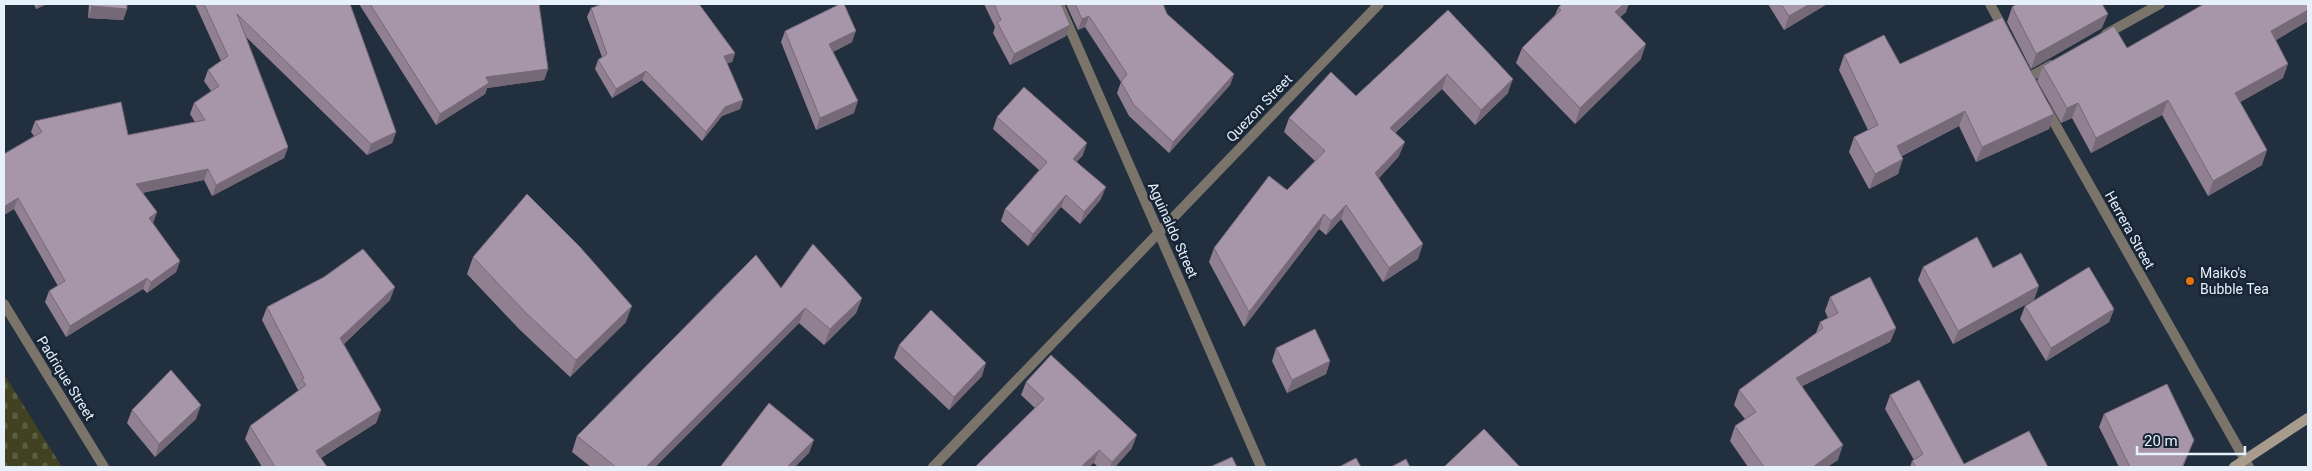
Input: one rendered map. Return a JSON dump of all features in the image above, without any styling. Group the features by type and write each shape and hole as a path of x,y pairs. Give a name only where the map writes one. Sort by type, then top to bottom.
{"main road":[{"path":"2234,467 2247,464 2308,418"}],"street":[{"name":"Aguinaldo Street","path":"1059,4 1262,467"},
{"name":"Quezon Street","path":"933,467 1379,4"},
{"path":"1990,4 2007,36"},
{"path":"2094,41 2160,4"},
{"name":"Herrera Street","path":"2061,59 2031,82 2247,464"},
{"name":"Padrique Street","path":"4,304 104,467"}],"green space":[{"path":"4,374 62,467 4,467"}],"building":[{"path":"92,4 127,4 127,9 92,6"},
{"path":"204,4 350,4 396,132 371,144 237,14 288,147 216,185 208,169 136,184 157,212 149,218 180,261 151,282 147,278 70,326 49,291 65,281 18,198 5,206 4,204 4,154 42,132 35,121 121,102 128,135 205,120 194,103 219,86 208,70 228,56"},
{"path":"370,4 539,4 548,69 486,77 489,83 440,114"},
{"path":"602,4 699,4 735,53 724,56 743,100 725,107 706,132 646,71 616,89 598,60 607,54 591,8"},
{"path":"840,4 844,4 856,31 829,44 858,101 820,118 785,31"},
{"path":"994,4 1061,4 1070,25 1014,54 997,22 1001,20"},
{"path":"1075,4 1163,4 1167,14 1234,74 1173,142 1134,105 1121,82 1127,74 1089,16 1082,19"},
{"path":"1562,4 1624,4 1615,12 1646,44 1580,108 1522,48 1561,10 1558,8"},
{"path":"1781,4 1810,4 1789,16"},
{"path":"2017,4 2102,4 2108,14 2036,54 2012,7"},
{"path":"2204,4 2308,4 2308,10 2271,31 2288,64 2235,93 2267,150 2213,181 2168,100 2096,138 2078,103 2067,108 2043,66 2114,26 2127,48"},
{"path":"1448,10 1513,79 1481,110 1447,74 1390,128 1405,142 1375,173 1423,244 1389,268 1346,205 1331,221 1324,214 1249,312 1214,248 1269,176 1287,190 1325,151 1289,118 1331,72 1356,96"},
{"path":"2002,17 2054,114 1982,147 1965,111 1897,146 1903,159 1875,174 1854,137 1878,125 1844,55 1884,35 1900,64"},
{"path":"1024,87 1087,143 1073,159 1106,187 1084,212 1066,195 1033,234 1005,209 1047,162 997,117"},
{"path":"527,194 580,247 632,306 576,360 525,312 473,257"},
{"path":"1977,237 1993,268 2021,253 2039,286 1958,331 1923,267"},
{"path":"813,244 862,298 830,329 805,308 646,467 616,467 577,436 756,255 781,288"},
{"path":"363,249 395,287 340,338 381,410 316,451 327,467 275,467 250,426 306,385 267,307 324,277"},
{"path":"2089,267 2114,309 2051,348 2025,306"},
{"path":"1870,277 1896,328 1796,378 1843,445 1813,467 1764,467 1735,426 1756,412 1739,390 1823,328 1820,322 1838,313 1830,297"},
{"path":"931,310 986,363 954,397 899,345"},
{"path":"1315,329 1330,361 1292,380 1276,348"},
{"path":"1051,355 1137,435 1112,462 1099,450 1081,467 975,467 1044,399 1026,382"},
{"path":"171,370 201,405 159,444 132,410"},
{"path":"1919,380 1964,464 2029,431 2048,467 1916,467 1912,461 1923,454 1890,395"},
{"path":"2167,384 2194,440 2182,467 2130,467 2104,414"},
{"path":"769,403 814,440 787,467 722,467 721,466"},
{"path":"1484,429 1520,467 1445,467 1445,466"},
{"path":"1232,457 1237,467 1210,467"},
{"path":"1356,458 1361,467 1339,467"},
{"path":"1406,459 1410,467 1391,467"}],"place":[{"name":"Maiko's Bubble Tea","path":"2190,281"}]}
